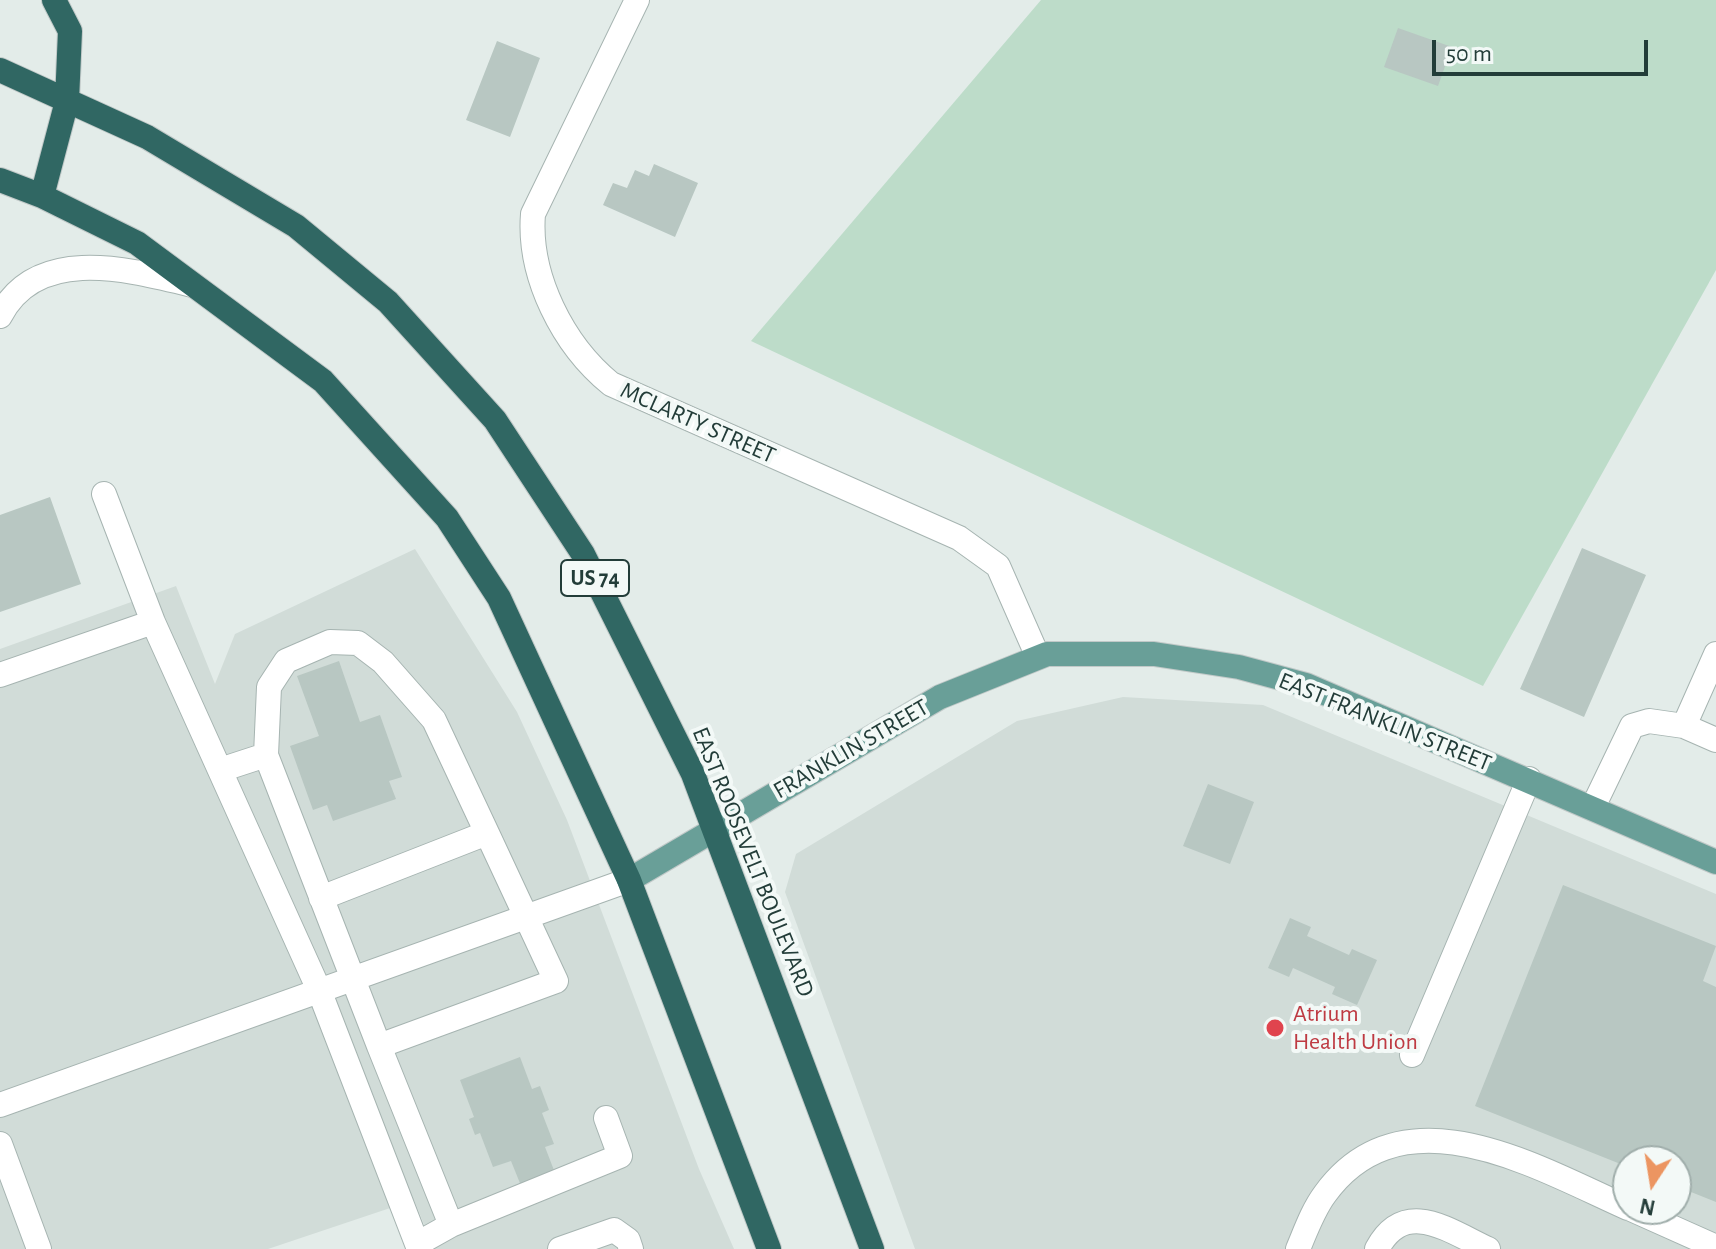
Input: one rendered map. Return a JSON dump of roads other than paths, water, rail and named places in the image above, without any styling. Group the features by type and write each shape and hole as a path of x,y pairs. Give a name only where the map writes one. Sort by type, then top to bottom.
{"highway":[{"path":"42,196 67,101 70,31 54,0"},
{"name":"EAST ROOSEVELT BOULEVARD","path":"0,70 147,137 296,226 388,302 495,420 583,554 693,774 872,1249"},
{"path":"0,180 42,196 137,243 323,381 447,518 499,598 629,880 769,1249"}],"main road":[{"name":"EAST FRANKLIN STREET","path":"1038,657 1047,654 1154,654 1239,667 1306,685 1716,862"},
{"name":"FRANKLIN STREET","path":"629,880 940,697 1038,657"}],"street":[{"name":"MCLARTY STREET","path":"637,0 533,214 531,242 554,313 586,364 611,384 959,538 988,556 998,566 1038,657"},
{"path":"0,316 19,288 54,272 98,268 130,271 193,285"},
{"path":"104,494 153,622 319,990 418,1246 451,1225 620,1156 606,1118"},
{"path":"0,675 153,622"},
{"path":"379,1046 556,981 434,720 383,662 358,643 330,642 286,661 269,687 266,755 351,977 451,1225"},
{"path":"1684,726 1716,654"},
{"path":"1593,807 1632,726 1649,721 1684,726 1716,740"},
{"path":"220,770 266,755"},
{"path":"1412,1055 1529,779"},
{"path":"321,898 487,833"},
{"path":"0,1105 629,880"},
{"path":"1298,1249 1319,1204 1343,1174 1365,1158 1413,1141 1440,1140 1490,1149 1612,1201"},
{"path":"0,1144 39,1249"},
{"path":"1377,1249 1395,1226 1411,1220 1427,1221 1488,1249"},
{"path":"1667,1225 1716,1247"},
{"path":"560,1249 614,1230 628,1240 631,1249"}],"place":[{"name":"Atrium Health Union","path":"1275,1028"}]}
